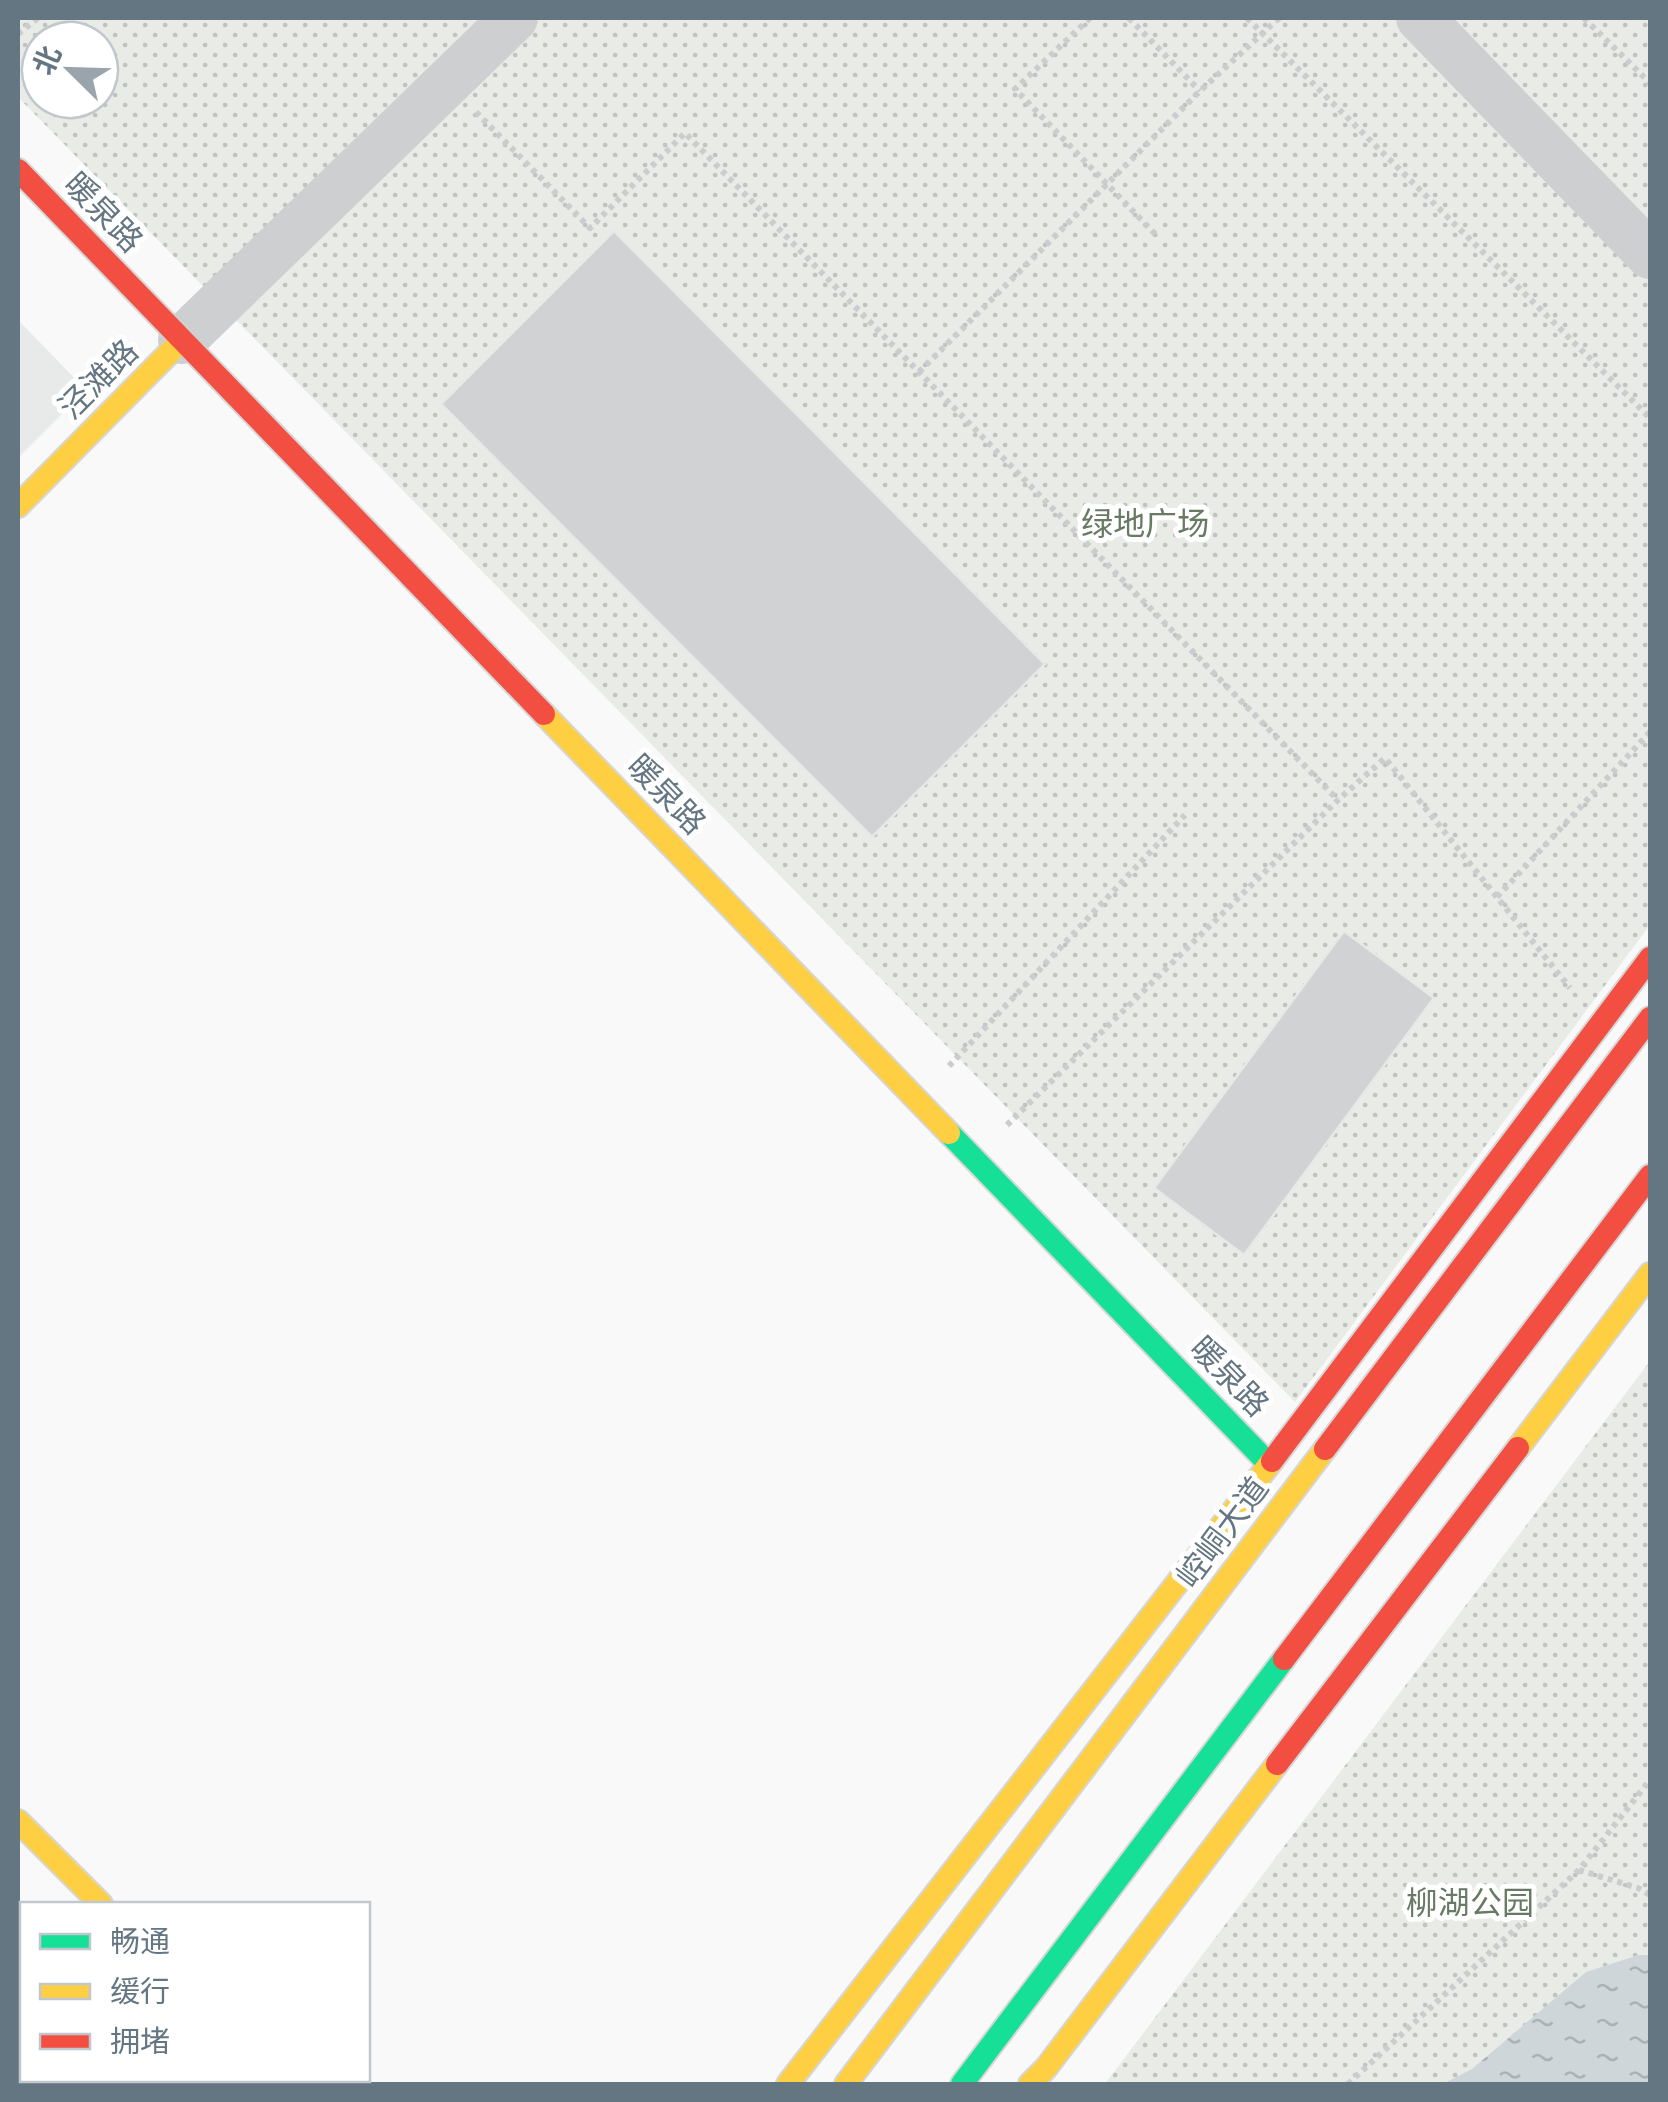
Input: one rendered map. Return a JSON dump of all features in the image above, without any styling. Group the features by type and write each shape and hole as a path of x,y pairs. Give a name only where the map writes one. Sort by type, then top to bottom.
{"street":[{"path":"182,340 514,18"},
{"path":"1420,18 1650,255"},
{"name":"暖泉路","path":"18,170 1269,1464"},
{"name":"泾滩路","path":"18,506 182,340"},
{"path":"788,2084 1269,1464 1650,958"},
{"name":"崆峒大道","path":"846,2084 1650,1018"},
{"path":"962,2084 1650,1176"},
{"path":"1030,2084 1650,1274"},
{"path":"24,1838 99,1902"}],"path":[{"path":"18,34 38,18"},
{"path":"1090,18 1015,90 1158,236"},
{"path":"1130,18 1200,91"},
{"path":"1247,18 1650,418"},
{"path":"919,372 1200,91 1279,18"},
{"path":"1584,18 1650,84"},
{"path":"447,82 590,228 685,133 1338,800"},
{"path":"1497,896 1650,732"},
{"path":"974,1158 1338,800 1386,758 1599,1024"},
{"path":"918,1100 1185,814"},
{"path":"1348,2084 1579,1870 1650,1780"},
{"path":"1579,1870 1650,1895"}],"shaded area":[{"path":"18,320 86,390 18,458"}],"green space":[{"name":"绿地广场","path":"18,18 1650,18 1650,925 1295,1402 41,120 120,120 120,20 20,20 20,99"},
{"name":"柳湖公园","path":"1650,1361 1650,2084 1105,2084"}],"water":[{"path":"1650,1955 1650,2084 1443,2084 1472,2069 1586,1972"}],"building":[{"path":"614,231 1045,664 872,837 441,404"},
{"path":"1344,931 1434,998 1244,1255 1154,1188"}],"traffic: fast":[{"path":"949,1133 1269,1464"},
{"path":"962,2084 1284,1659"}],"traffic: slow":[{"path":"18,506 182,340"},
{"path":"544,714 949,1133"},
{"path":"1518,1448 1650,1274"},
{"path":"846,2084 1325,1449"},
{"path":"788,2084 1272,1461"},
{"path":"1030,2084 1277,1764"},
{"path":"18,1821 99,1902"}],"traffic: jam":[{"path":"18,170 544,714"},
{"path":"1272,1461 1650,958"},
{"path":"1325,1449 1650,1018"},
{"path":"1284,1659 1650,1176"},
{"path":"1277,1764 1518,1448"}]}
